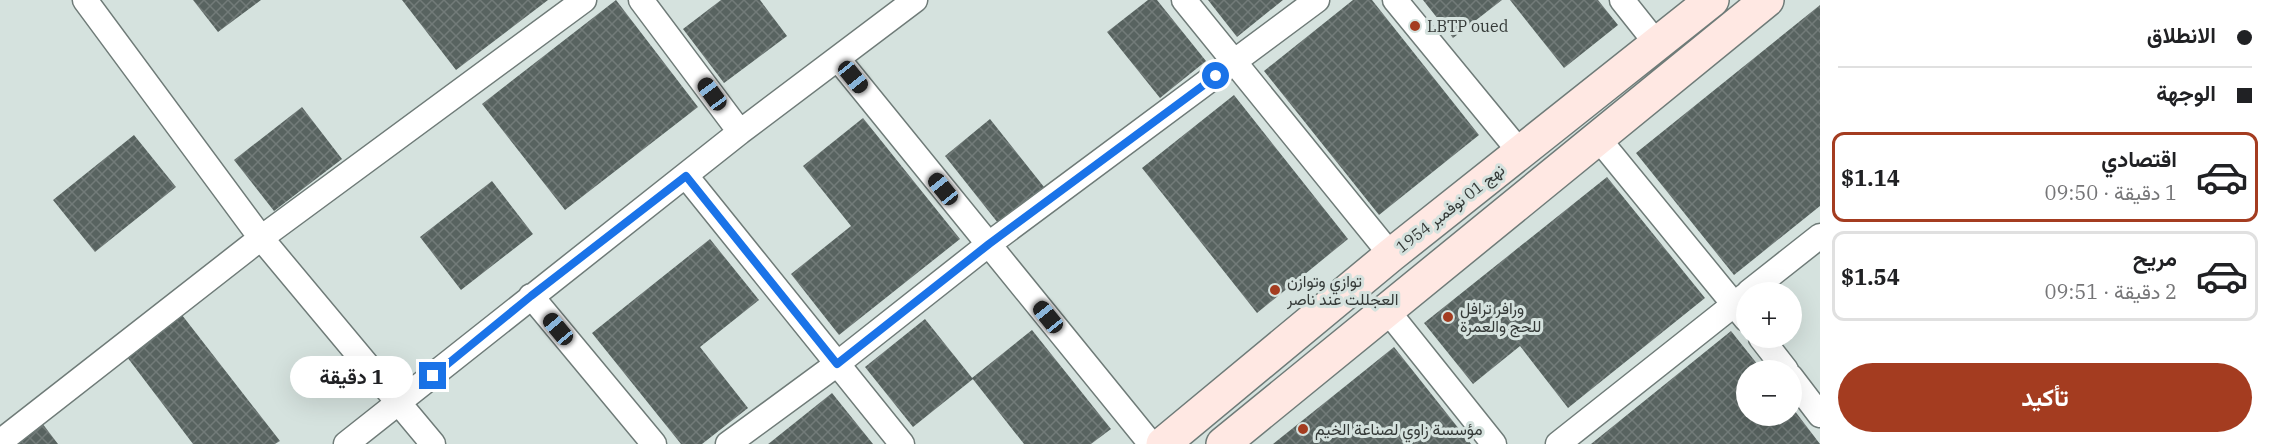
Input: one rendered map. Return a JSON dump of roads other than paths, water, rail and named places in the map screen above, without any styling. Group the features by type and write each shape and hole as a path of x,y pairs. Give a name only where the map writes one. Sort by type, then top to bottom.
{"main road":[{"name":"نهج 01 نوفمبر 1954","path":"1163,444 1391,255 1712,0"},
{"path":"1223,444 1767,0"}],"street":[{"path":"84,0 261,238 433,444"},
{"path":"0,442 261,238 584,0"},
{"path":"641,0 740,132"},
{"path":"1184,0 1391,255"},
{"path":"728,444 837,364 989,244 1317,0"},
{"path":"1395,0 1520,152"},
{"path":"1622,0 1657,44"},
{"path":"346,444 531,296 907,3"},
{"path":"838,59 1151,444"},
{"path":"1597,137 1736,293"},
{"path":"686,176 902,444"},
{"path":"1767,282 1820,236"},
{"path":"531,296 654,444"},
{"path":"1558,444 1736,308"},
{"path":"1386,309 1494,444"},
{"path":"1769,348 1778,360"},
{"path":"1802,391 1820,415"}],"place":[{"name":"LBTP oued","path":"1415,26"},
{"name":"توازي وتوازن العجللت عند ناصر","path":"1275,290"},
{"name":"ورافر ترافل للحج والعمرة","path":"1448,317"},
{"name":"مؤسسة زاوي لصناعة الخيم","path":"1303,429"}]}
